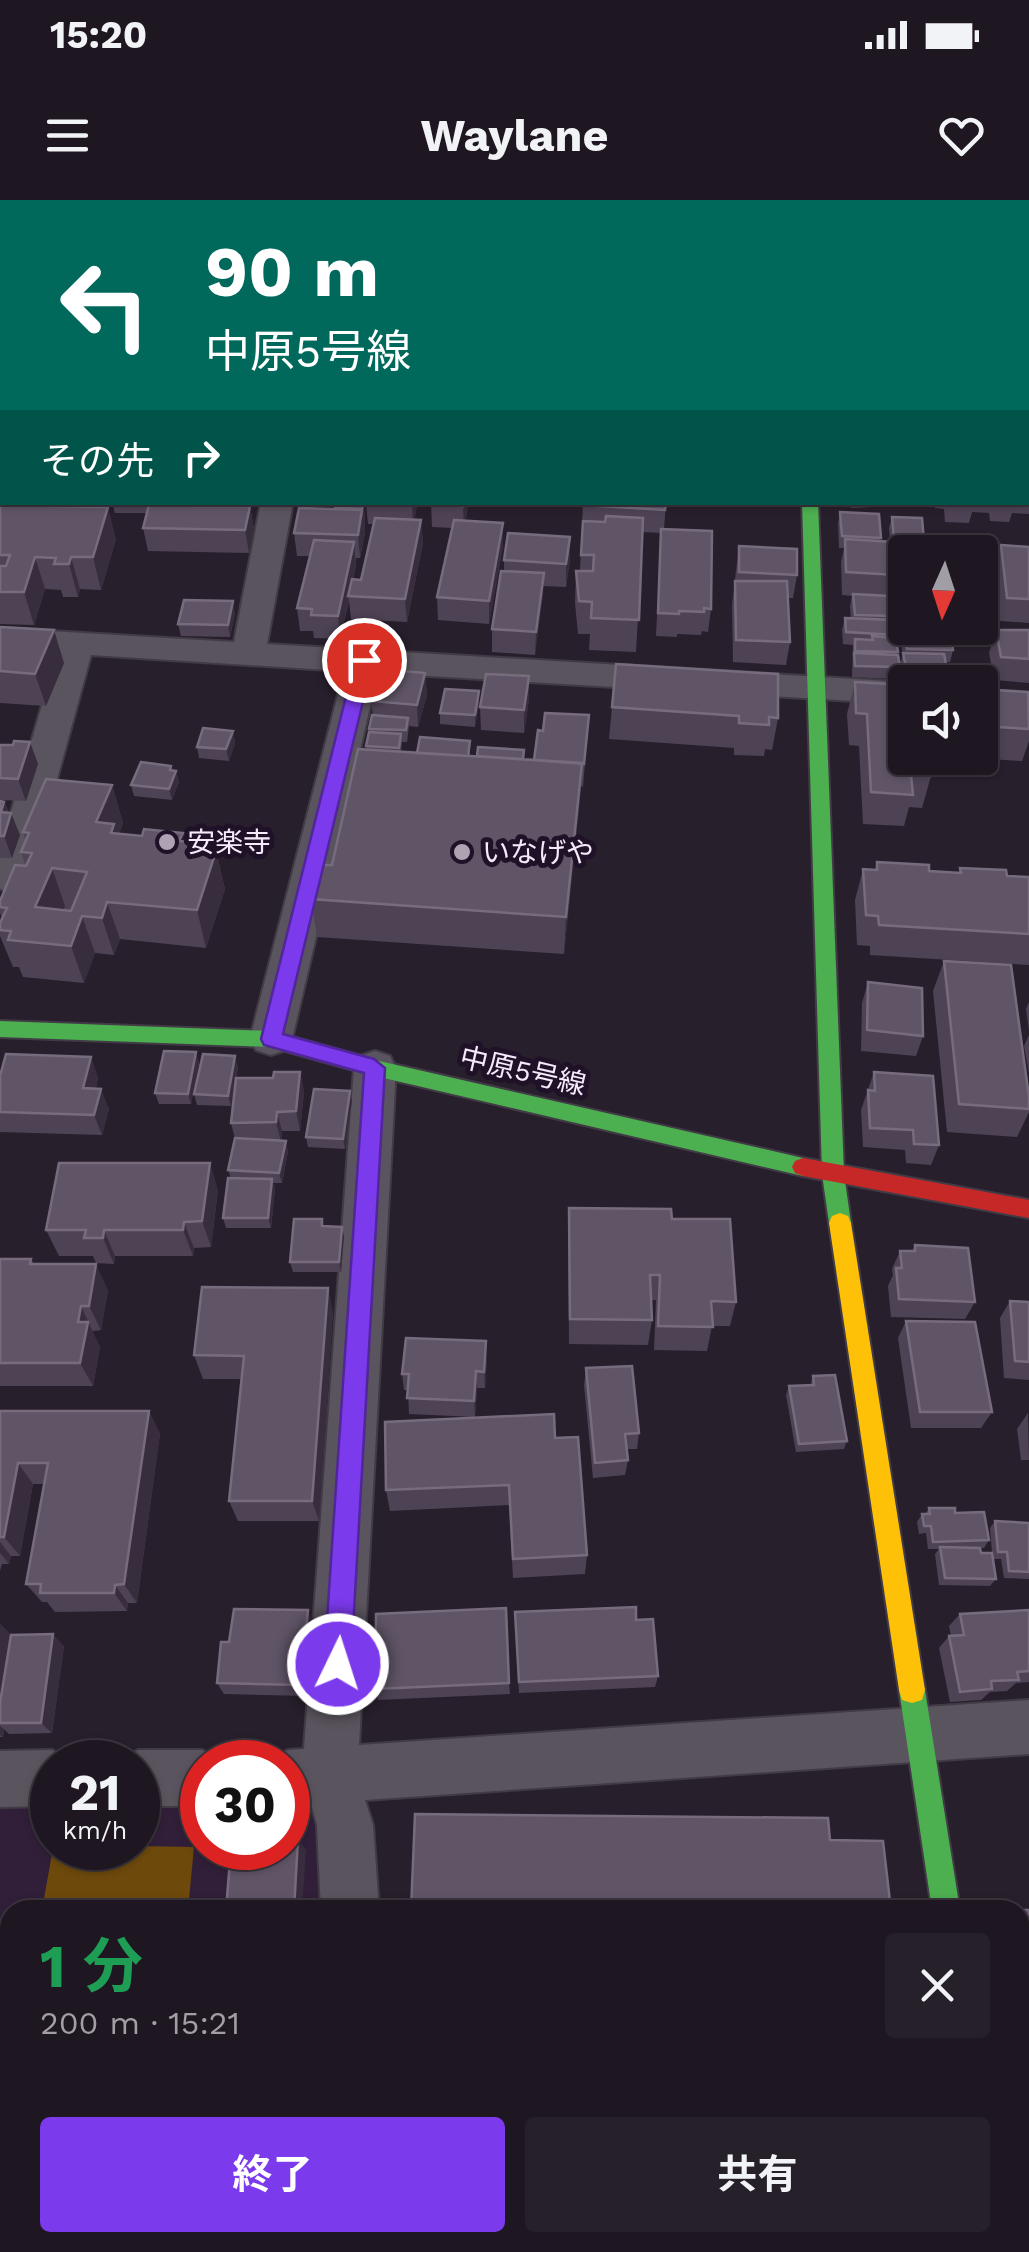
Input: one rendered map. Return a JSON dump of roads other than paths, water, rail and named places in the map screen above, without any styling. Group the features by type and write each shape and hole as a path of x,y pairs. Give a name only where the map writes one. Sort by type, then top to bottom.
{"street":[{"path":"249,652 276,505"},
{"path":"810,505 834,1174 945,1900"},
{"path":"0,639 888,693"},
{"path":"8,886 16,810 77,644"},
{"path":"272,1039 364,660"},
{"name":"中原5号線","path":"0,1029 272,1039 374,1068 834,1174 1029,1210"},
{"path":"310,1767 374,1068"},
{"path":"310,1778 1029,1727"},
{"path":"0,1779 30,1778"},
{"path":"310,1779 345,1825 349,1900"}],"place":[{"name":"安楽寺","path":"167,842"},
{"name":"いなげや","path":"462,852"}]}
